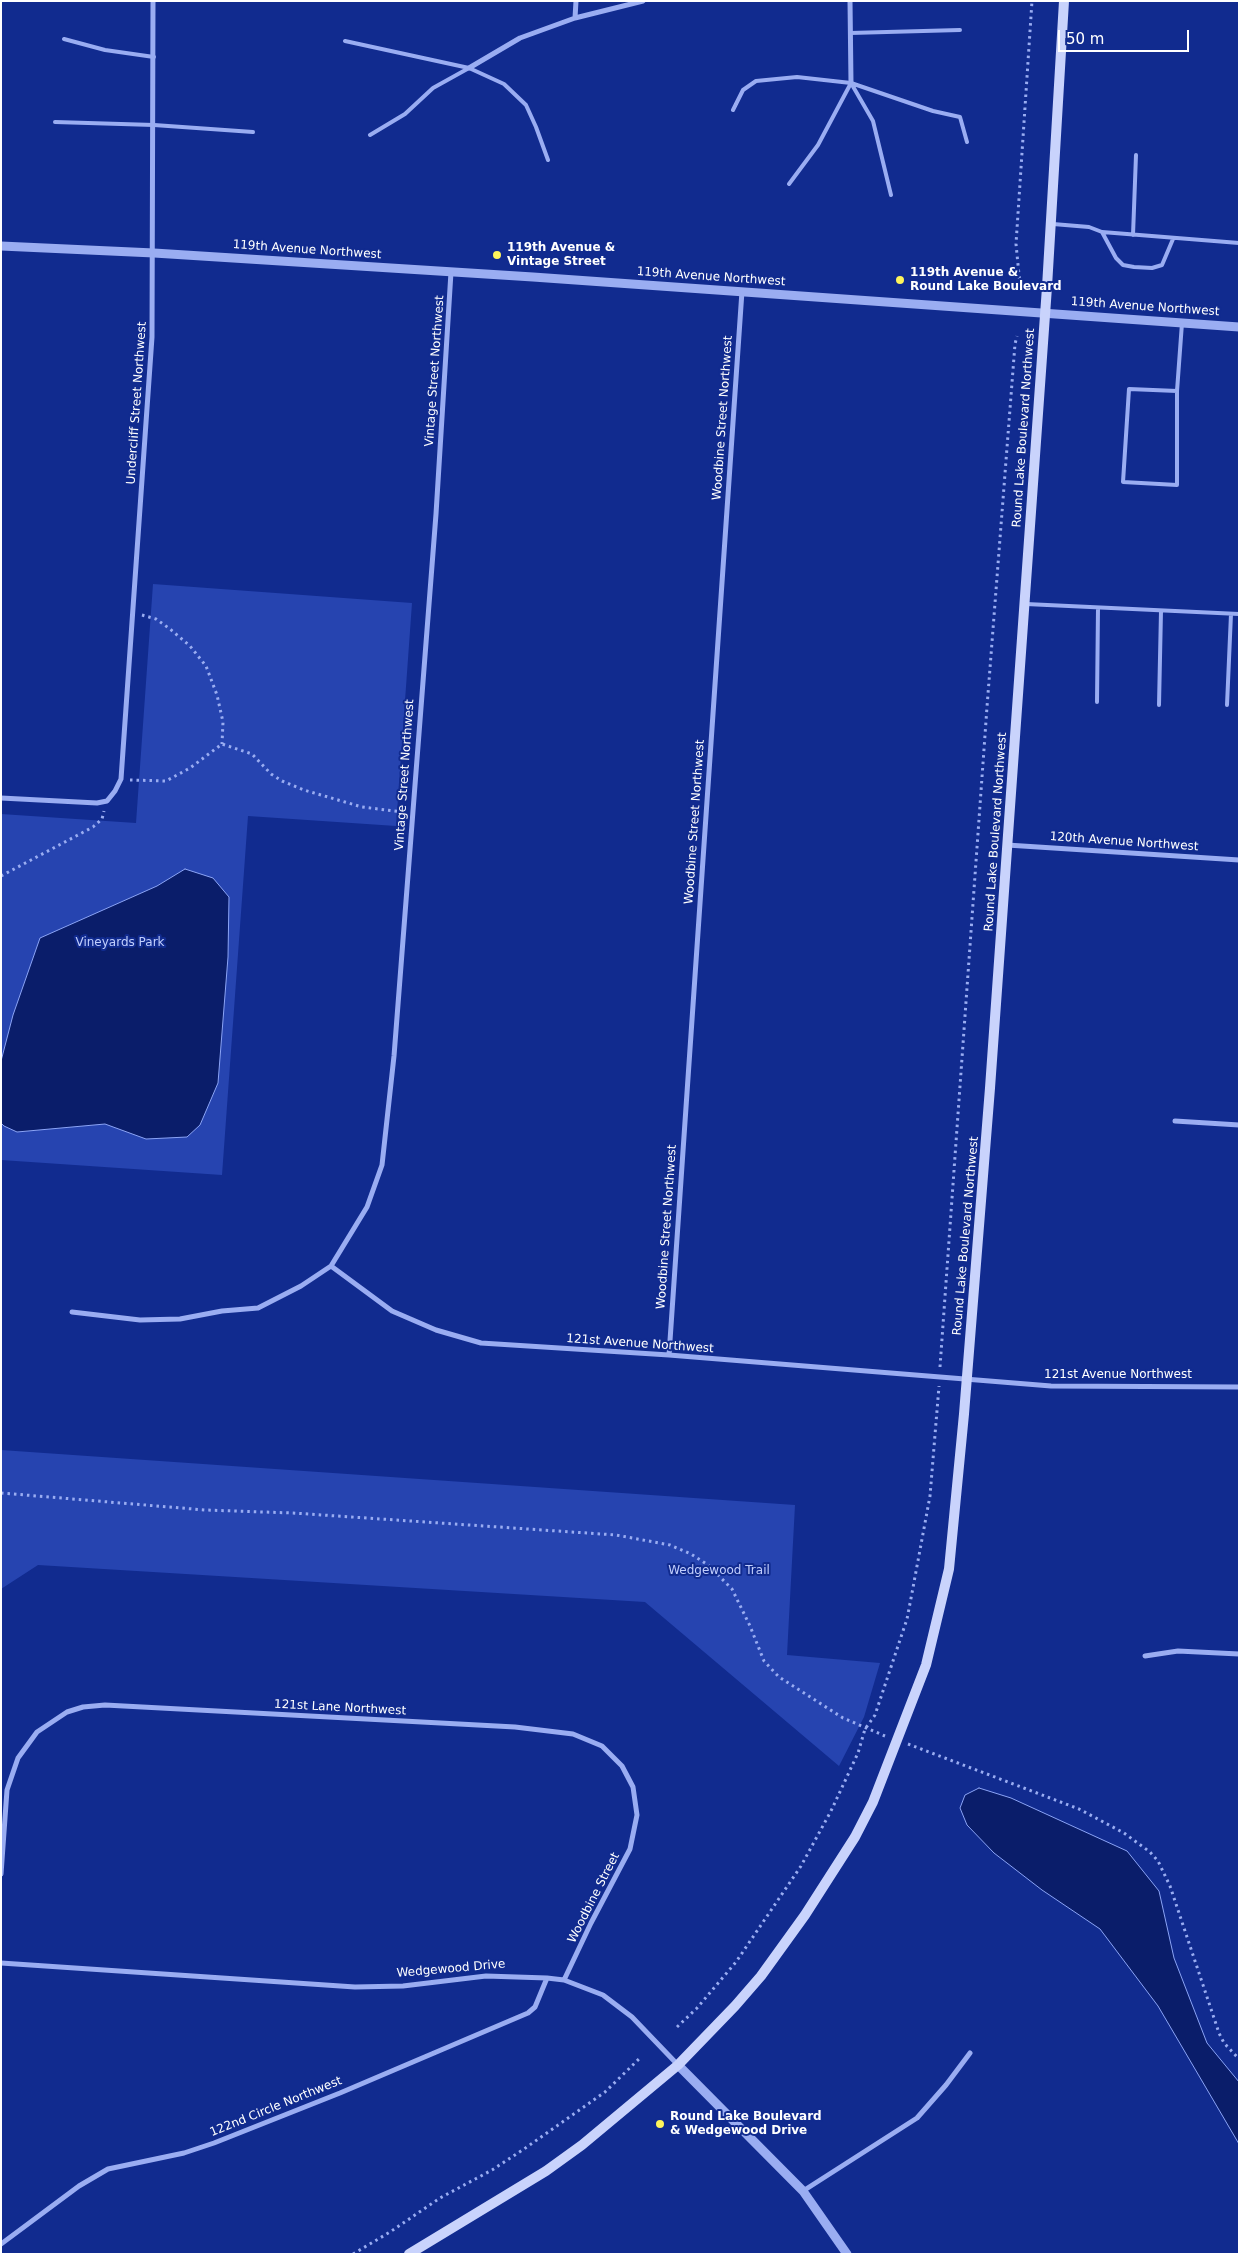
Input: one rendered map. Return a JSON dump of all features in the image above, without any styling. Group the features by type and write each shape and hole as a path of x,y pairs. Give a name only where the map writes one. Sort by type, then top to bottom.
{"main road":[{"name":"Round Lake Boulevard Northwest","path":"408,2254 546,2171 613,2121 678,2065 735,2006 766,1969 832,1876 873,1802 919,1687 936,1630 954,1533 967,1380 1045,312 1064,1"}],"street":[{"name":"Undercliff Street Northwest","path":"107,801 115,791 120,779 134,614 152,337 154,253 153,1"},
{"path":"575,18 576,1"},
{"path":"469,68 520,38 575,18 643,1"},
{"path":"850,1 851,83"},
{"name":"119th Avenue Northwest","path":"1,246 154,253 742,291 1239,327"},
{"name":"Vintage Street Northwest","path":"331,1266 367,1207 382,1165 394,1056 436,514 451,272"},
{"name":"Woodbine Street Northwest","path":"669,1355 742,291"},
{"path":"1,798 86,804 107,801"},
{"name":"120th Avenue Northwest","path":"1007,845 1239,860"},
{"path":"1176,1121 1239,1125"},
{"path":"72,1312 140,1320 180,1320 222,1311 258,1308 301,1286 331,1266"},
{"name":"121st Avenue Northwest","path":"331,1266 392,1311 436,1330 481,1344 669,1355 1051,1386 1239,1388"},
{"path":"1145,1656 1178,1651 1239,1654"},
{"name":"121st Lane Northwest","path":"1,1874 10,1775 26,1745 36,1732 67,1712 83,1707 105,1705 514,1727 573,1734 602,1746 622,1766"},
{"name":"Woodbine Street","path":"564,1980 591,1923 630,1849 637,1814 633,1787 622,1766"},
{"name":"Wedgewood Drive","path":"1,1963 355,1987 402,1986 486,1976 564,1980 603,1995 620,2007 660,2044 678,2065 803,2191 847,2254"},
{"name":"122nd Circle Northwest","path":"1,2244 79,2186 108,2169 184,2153 214,2143 340,2093 528,2013 535,2007 548,1978"},
{"path":"803,2191 917,2118 946,2085 970,2052"}],"lane":[{"path":"850,33 960,30"},
{"path":"64,39 105,50 154,57"},
{"path":"345,41 469,68 504,84 526,105 548,160"},
{"path":"370,135 405,114 433,88 469,68"},
{"path":"733,110 743,90 756,81 798,77 851,83 933,111 960,117 967,142"},
{"path":"789,184 818,145 851,83"},
{"path":"851,83 873,121 891,196"},
{"path":"55,122 154,125 253,132"},
{"path":"1133,235 1136,155"},
{"path":"1051,224 1090,227 1102,232 1239,243"},
{"path":"1102,232 1116,258 1123,265 1134,267 1152,268 1162,265 1173,239"},
{"path":"1177,391 1129,389 1123,482 1177,485 1177,391 1182,323"},
{"path":"1024,604 1239,614"},
{"path":"1097,702 1098,608"},
{"path":"1160,705 1161,611"},
{"path":"1227,705 1231,614"}],"path":[{"path":"1020,285 1016,244 1032,1"},
{"path":"677,2027 704,2001 736,1962 801,1866 844,1785 858,1753 865,1729 875,1715 907,1619 930,1496 987,707 1015,344 1018,336"},
{"path":"134,614 147,616 163,624 190,646 206,666 217,695 223,722 222,744"},
{"path":"222,744 252,754 271,774 304,790 362,807 412,813"},
{"path":"120,779 150,782 166,780 190,768 222,744"},
{"path":"1,876 93,827 102,819 107,801"},
{"path":"1,1493 186,1509 293,1514 616,1536 670,1545 708,1565 732,1589 747,1618 764,1661 770,1669 811,1699 873,1732"},
{"path":"918,1747 1079,1809 1124,1832 1150,1852 1158,1861 1170,1886 1219,2033 1224,2043 1239,2059"},
{"path":"353,2254 390,2232 440,2198 492,2170 524,2149 605,2092 640,2058"}],"green space":[{"name":"Vineyards Park","path":"153,584 412,603 396,826 248,816 222,1175 1,1160 1,814 136,823"},
{"name":"Wedgewood Trail","path":"1,1450 795,1505 787,1655 880,1663 864,1717 839,1766 645,1602 38,1565 1,1589"}],"shaded area":[{"path":"185,869 213,878 229,897 228,957 218,1083 200,1125 187,1137 146,1139 105,1124 17,1132 4,1126 1,1123 1,1061 13,1015 40,938 157,886"},
{"path":"979,1788 1011,1798 1127,1851 1159,1891 1174,1958 1207,2043 1239,2082 1239,2144 1158,2006 1100,1929 1042,1890 994,1853 967,1825 960,1808 965,1795"}],"place":[{"name":"119th Avenue & Vintage Street","path":"497,255"},
{"name":"119th Avenue & Round Lake Boulevard","path":"900,280"},
{"name":"Round Lake Boulevard & Wedgewood Drive","path":"660,2124"}]}
